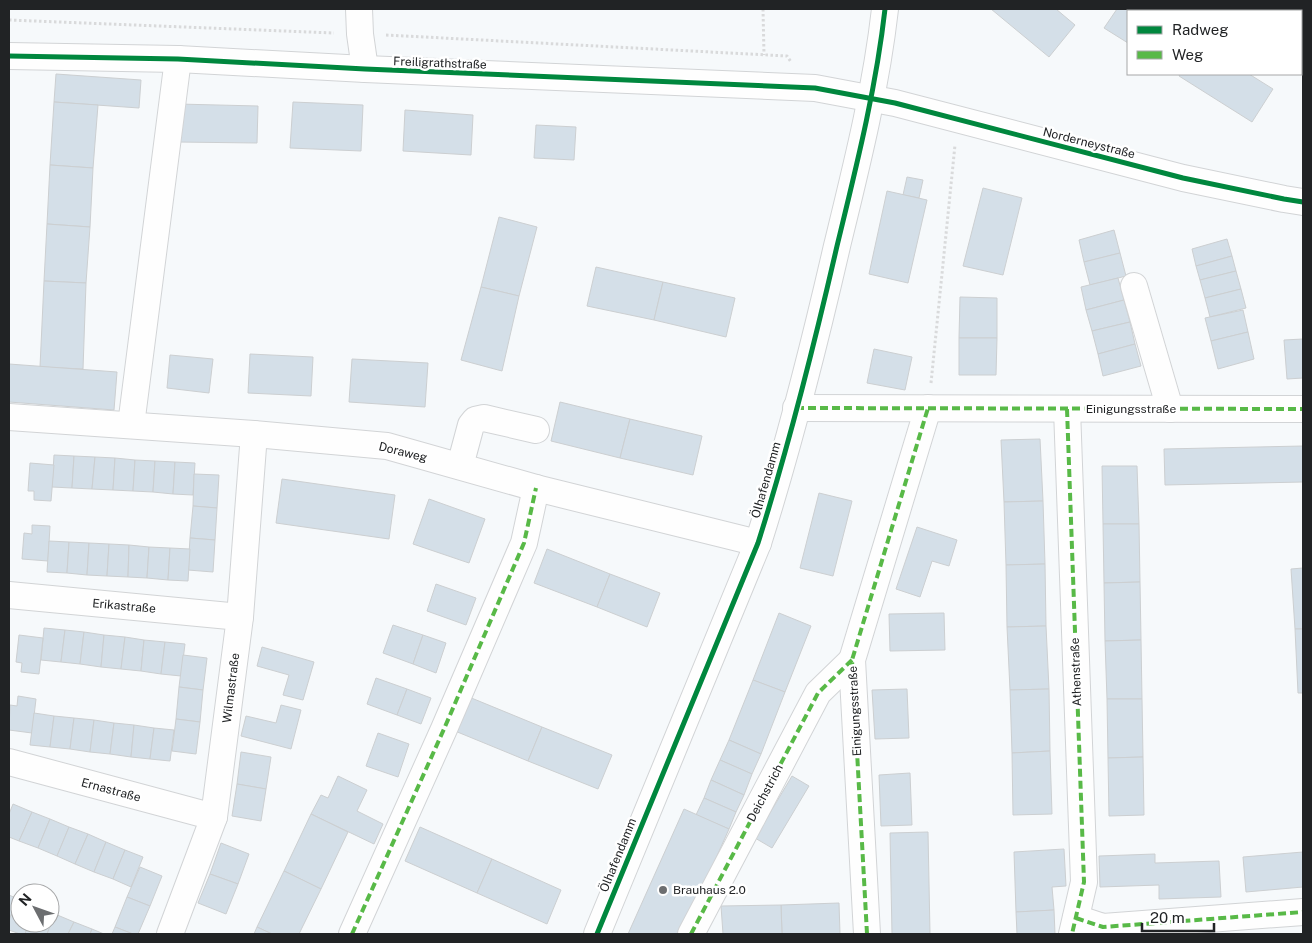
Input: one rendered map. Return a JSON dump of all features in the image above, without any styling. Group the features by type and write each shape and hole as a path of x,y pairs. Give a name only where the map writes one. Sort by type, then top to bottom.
{"street":[{"name":"Ölhafendamm","path":"596,934 758,542 773,494 836,254 861,148 885,9"},
{"path":"360,21 365,70"},
{"name":"Freiligrathstraße","path":"9,56 178,59 365,70 815,88 870,98"},
{"path":"131,425 178,59"},
{"name":"Norderneystraße","path":"870,98 1183,178 1303,202"},
{"path":"1134,286 1170,409"},
{"name":"Einigungsstraße","path":"796,408 1303,409"},
{"name":"Einigungsstraße","path":"867,934 852,660 928,408"},
{"name":"Athenstraße","path":"1067,409 1084,882 1074,926"},
{"name":"Doraweg","path":"9,417 254,434 386,446 536,488 758,542"},
{"path":"460,466 471,426 475,420 484,418 536,430"},
{"name":"Wilmastraße","path":"170,934 214,817 240,616 254,434"},
{"path":"352,934 444,729 524,543 536,488"},
{"name":"Erikastraße","path":"9,595 240,616"},
{"name":"Deichstrich","path":"691,934 818,693 852,660"},
{"name":"Ernastraße","path":"9,762 214,817"},
{"path":"1074,926 1103,927 1303,912"}],"path":[{"path":"763,9 764,55"},
{"path":"9,20 360,21 787,56 815,88"},
{"path":"928,408 955,148 960,121"}],"building":[{"path":"991,9 1056,9 1075,25 1049,57"},
{"path":"1117,9 1150,10 1127,10 1127,42 1104,28"},
{"path":"56,74 141,80 139,108 54,102"},
{"path":"1251,75 1273,89 1252,122 1179,76"},
{"path":"54,102 98,105 93,168 50,165"},
{"path":"293,102 363,105 361,151 290,148"},
{"path":"178,104 258,106 257,143 177,142"},
{"path":"405,110 473,115 471,155 403,151"},
{"path":"536,125 576,127 574,160 534,158"},
{"path":"50,165 93,168 90,227 47,224"},
{"path":"907,177 923,180 919,198 903,195"},
{"path":"983,188 1022,198 1003,275 963,266"},
{"path":"887,191 927,200 908,283 869,274"},
{"path":"499,217 537,227 519,296 481,287"},
{"path":"47,224 90,227 86,283 44,281"},
{"path":"1114,230 1120,253 1084,262 1079,240"},
{"path":"1227,239 1232,256 1196,266 1192,249"},
{"path":"1120,253 1126,276 1090,285 1084,262"},
{"path":"1232,256 1236,271 1200,280 1196,266"},
{"path":"596,267 663,282 654,320 587,306"},
{"path":"1236,271 1241,289 1205,298 1200,280"},
{"path":"1118,278 1124,300 1086,310 1081,287"},
{"path":"44,281 86,283 83,369 40,367"},
{"path":"663,282 735,298 726,337 654,320"},
{"path":"481,287 519,296 502,371 461,360"},
{"path":"1241,289 1246,308 1210,317 1205,298"},
{"path":"960,297 997,298 997,338 959,338"},
{"path":"1124,300 1130,322 1092,331 1086,310"},
{"path":"1243,310 1248,332 1211,341 1205,318"},
{"path":"1130,322 1135,344 1098,354 1092,331"},
{"path":"1248,332 1254,359 1218,369 1211,341"},
{"path":"959,338 997,338 996,375 959,375"},
{"path":"1303,339 1303,378 1287,379 1284,340"},
{"path":"1135,344 1141,366 1103,376 1098,354"},
{"path":"874,349 912,357 905,390 867,383"},
{"path":"250,354 313,357 311,396 248,393"},
{"path":"170,355 213,359 209,393 167,388"},
{"path":"352,359 428,363 425,407 349,402"},
{"path":"9,364 117,372 114,410 9,402"},
{"path":"560,402 630,419 620,458 551,441"},
{"path":"630,419 702,436 693,475 620,458"},
{"path":"1040,439 1043,501 1004,502 1001,440"},
{"path":"1303,446 1303,482 1165,485 1164,449"},
{"path":"54,455 74,456 72,488 52,487"},
{"path":"74,456 95,457 92,489 72,488"},
{"path":"95,457 115,458 113,490 92,489"},
{"path":"115,458 135,460 133,491 113,490"},
{"path":"135,460 155,461 153,492 133,491"},
{"path":"155,461 175,462 173,494 153,492"},
{"path":"175,462 195,463 193,495 173,494"},
{"path":"30,463 54,465 51,501 34,500 34,491 28,491"},
{"path":"1102,466 1137,466 1139,524 1103,524"},
{"path":"194,474 219,475 217,508 193,506"},
{"path":"282,479 395,495 389,539 276,523"},
{"path":"819,493 852,501 833,576 800,568"},
{"path":"429,499 485,519 469,563 413,544"},
{"path":"1043,501 1045,564 1006,565 1004,502"},
{"path":"193,506 217,508 215,540 190,538"},
{"path":"1103,524 1139,524 1140,582 1104,583"},
{"path":"32,525 50,526 48,561 22,559 24,533 32,534"},
{"path":"917,527 957,540 949,566 932,561 920,597 896,589"},
{"path":"190,538 215,540 213,572 188,570"},
{"path":"49,541 69,542 67,573 47,572"},
{"path":"69,542 89,543 87,575 67,573"},
{"path":"89,543 109,544 107,576 87,575"},
{"path":"109,544 129,545 128,577 107,576"},
{"path":"129,545 149,547 147,578 128,577"},
{"path":"149,547 170,548 168,580 147,578"},
{"path":"170,548 190,549 188,581 168,580"},
{"path":"547,549 610,574 597,607 534,583"},
{"path":"1045,564 1046,626 1007,627 1006,565"},
{"path":"1303,568 1303,629 1295,629 1291,569"},
{"path":"610,574 660,593 647,627 597,607"},
{"path":"1140,582 1141,640 1105,641 1104,583"},
{"path":"436,584 476,598 466,625 427,611"},
{"path":"779,613 811,626 785,692 753,680"},
{"path":"944,613 945,650 890,651 889,614"},
{"path":"393,625 423,635 413,664 383,653"},
{"path":"1046,626 1049,689 1010,690 1007,627"},
{"path":"44,628 65,630 61,662 41,660"},
{"path":"1295,629 1303,629 1303,693 1298,693"},
{"path":"65,630 84,632 80,664 61,662"},
{"path":"84,632 104,635 101,667 80,664"},
{"path":"19,635 43,638 39,674 21,672 22,663 16,662"},
{"path":"104,635 125,637 121,669 101,667"},
{"path":"423,635 446,643 436,673 413,664"},
{"path":"125,637 144,640 141,671 121,669"},
{"path":"144,640 165,642 161,674 141,671"},
{"path":"1141,640 1142,699 1107,699 1105,641"},
{"path":"165,642 185,644 181,676 161,674"},
{"path":"262,647 314,662 303,700 283,695 289,675 257,666"},
{"path":"183,655 207,658 203,690 179,687"},
{"path":"376,678 407,689 397,715 367,704"},
{"path":"753,680 785,692 761,754 729,740"},
{"path":"179,687 203,690 200,722 176,719"},
{"path":"407,689 431,698 421,724 397,715"},
{"path":"907,689 909,738 875,739 872,690"},
{"path":"1049,689 1050,751 1012,753 1010,690"},
{"path":"18,696 36,699 32,733 9,730 10,705 17,706"},
{"path":"469,697 542,727 528,761 455,731"},
{"path":"1107,699 1142,699 1143,757 1108,758"},
{"path":"281,705 301,710 291,749 241,736 246,716 276,723"},
{"path":"34,713 54,716 50,747 30,745"},
{"path":"54,716 74,718 70,749 50,747"},
{"path":"74,718 94,720 90,752 70,749"},
{"path":"176,719 200,722 196,754 172,751"},
{"path":"94,720 114,723 110,754 90,752"},
{"path":"114,723 134,725 131,757 110,754"},
{"path":"134,725 154,728 150,759 131,757"},
{"path":"542,727 612,755 598,789 528,761"},
{"path":"154,728 174,730 170,761 150,759"},
{"path":"378,733 409,744 398,777 366,766"},
{"path":"729,740 761,754 752,774 720,760"},
{"path":"1050,751 1052,814 1013,815 1012,753"},
{"path":"241,752 271,757 266,789 237,784"},
{"path":"1143,757 1144,815 1109,816 1108,758"},
{"path":"720,760 752,774 744,795 711,780"},
{"path":"910,773 912,825 881,826 879,775"},
{"path":"338,776 367,790 357,811 383,824 374,844 311,814 321,795 328,798"},
{"path":"792,776 809,786 772,848 755,838"},
{"path":"711,780 744,795 736,812 704,798"},
{"path":"237,784 266,789 261,821 232,816"},
{"path":"704,798 736,812 729,829 696,815"},
{"path":"13,804 32,812 19,841 9,837 9,814"},
{"path":"684,809 729,829 682,934 628,934"},
{"path":"32,812 50,819 38,848 19,841"},
{"path":"311,814 348,832 321,889 284,871"},
{"path":"50,819 69,827 57,856 38,848"},
{"path":"69,827 88,834 75,864 57,856"},
{"path":"420,827 492,859 477,893 405,861"},
{"path":"928,832 930,934 892,934 890,833"},
{"path":"88,834 106,842 94,872 75,864"},
{"path":"106,842 125,850 113,879 94,872"},
{"path":"221,843 249,854 238,884 210,874"},
{"path":"1064,849 1066,886 1052,887 1054,910 1016,912 1014,852"},
{"path":"125,850 143,857 131,887 113,879"},
{"path":"1303,852 1303,887 1246,892 1243,857"},
{"path":"1155,854 1155,863 1219,861 1221,897 1159,899 1159,885 1100,887 1099,856"},
{"path":"492,859 561,890 547,924 477,893"},
{"path":"140,867 162,876 150,906 127,897"},
{"path":"284,871 321,889 299,934 272,934 257,927"},
{"path":"210,874 238,884 226,914 198,903"},
{"path":"9,895 10,918 9,920"},
{"path":"127,897 150,906 138,934 115,927"},
{"path":"839,903 840,934 782,934 781,905"},
{"path":"781,905 782,934 723,934 721,906"},
{"path":"1054,910 1055,934 1017,934 1016,912"},
{"path":"60,916 74,922 68,934 47,934 60,933"},
{"path":"74,922 92,929 90,934 68,934"},
{"path":"115,927 133,934 112,934"},
{"path":"257,927 272,934 254,934"},
{"path":"92,929 104,934 90,934"},
{"path":"25,933 47,933 47,934"}],"marked path":[{"path":"796,408 1303,409"},
{"path":"867,934 852,660 928,408"},
{"path":"1067,409 1084,882 1072,934"},
{"path":"352,934 444,729 524,543 536,488"},
{"path":"691,934 818,693 852,660"},
{"path":"1076,918 1103,927 1303,912"}],"cycle path":[{"path":"597,934 758,543 801,395 851,187 871,99 885,9"},
{"path":"9,56 178,59 815,88 895,103 1183,178 1303,202"}],"place":[{"name":"Brauhaus 2.0","path":"663,890"}]}
